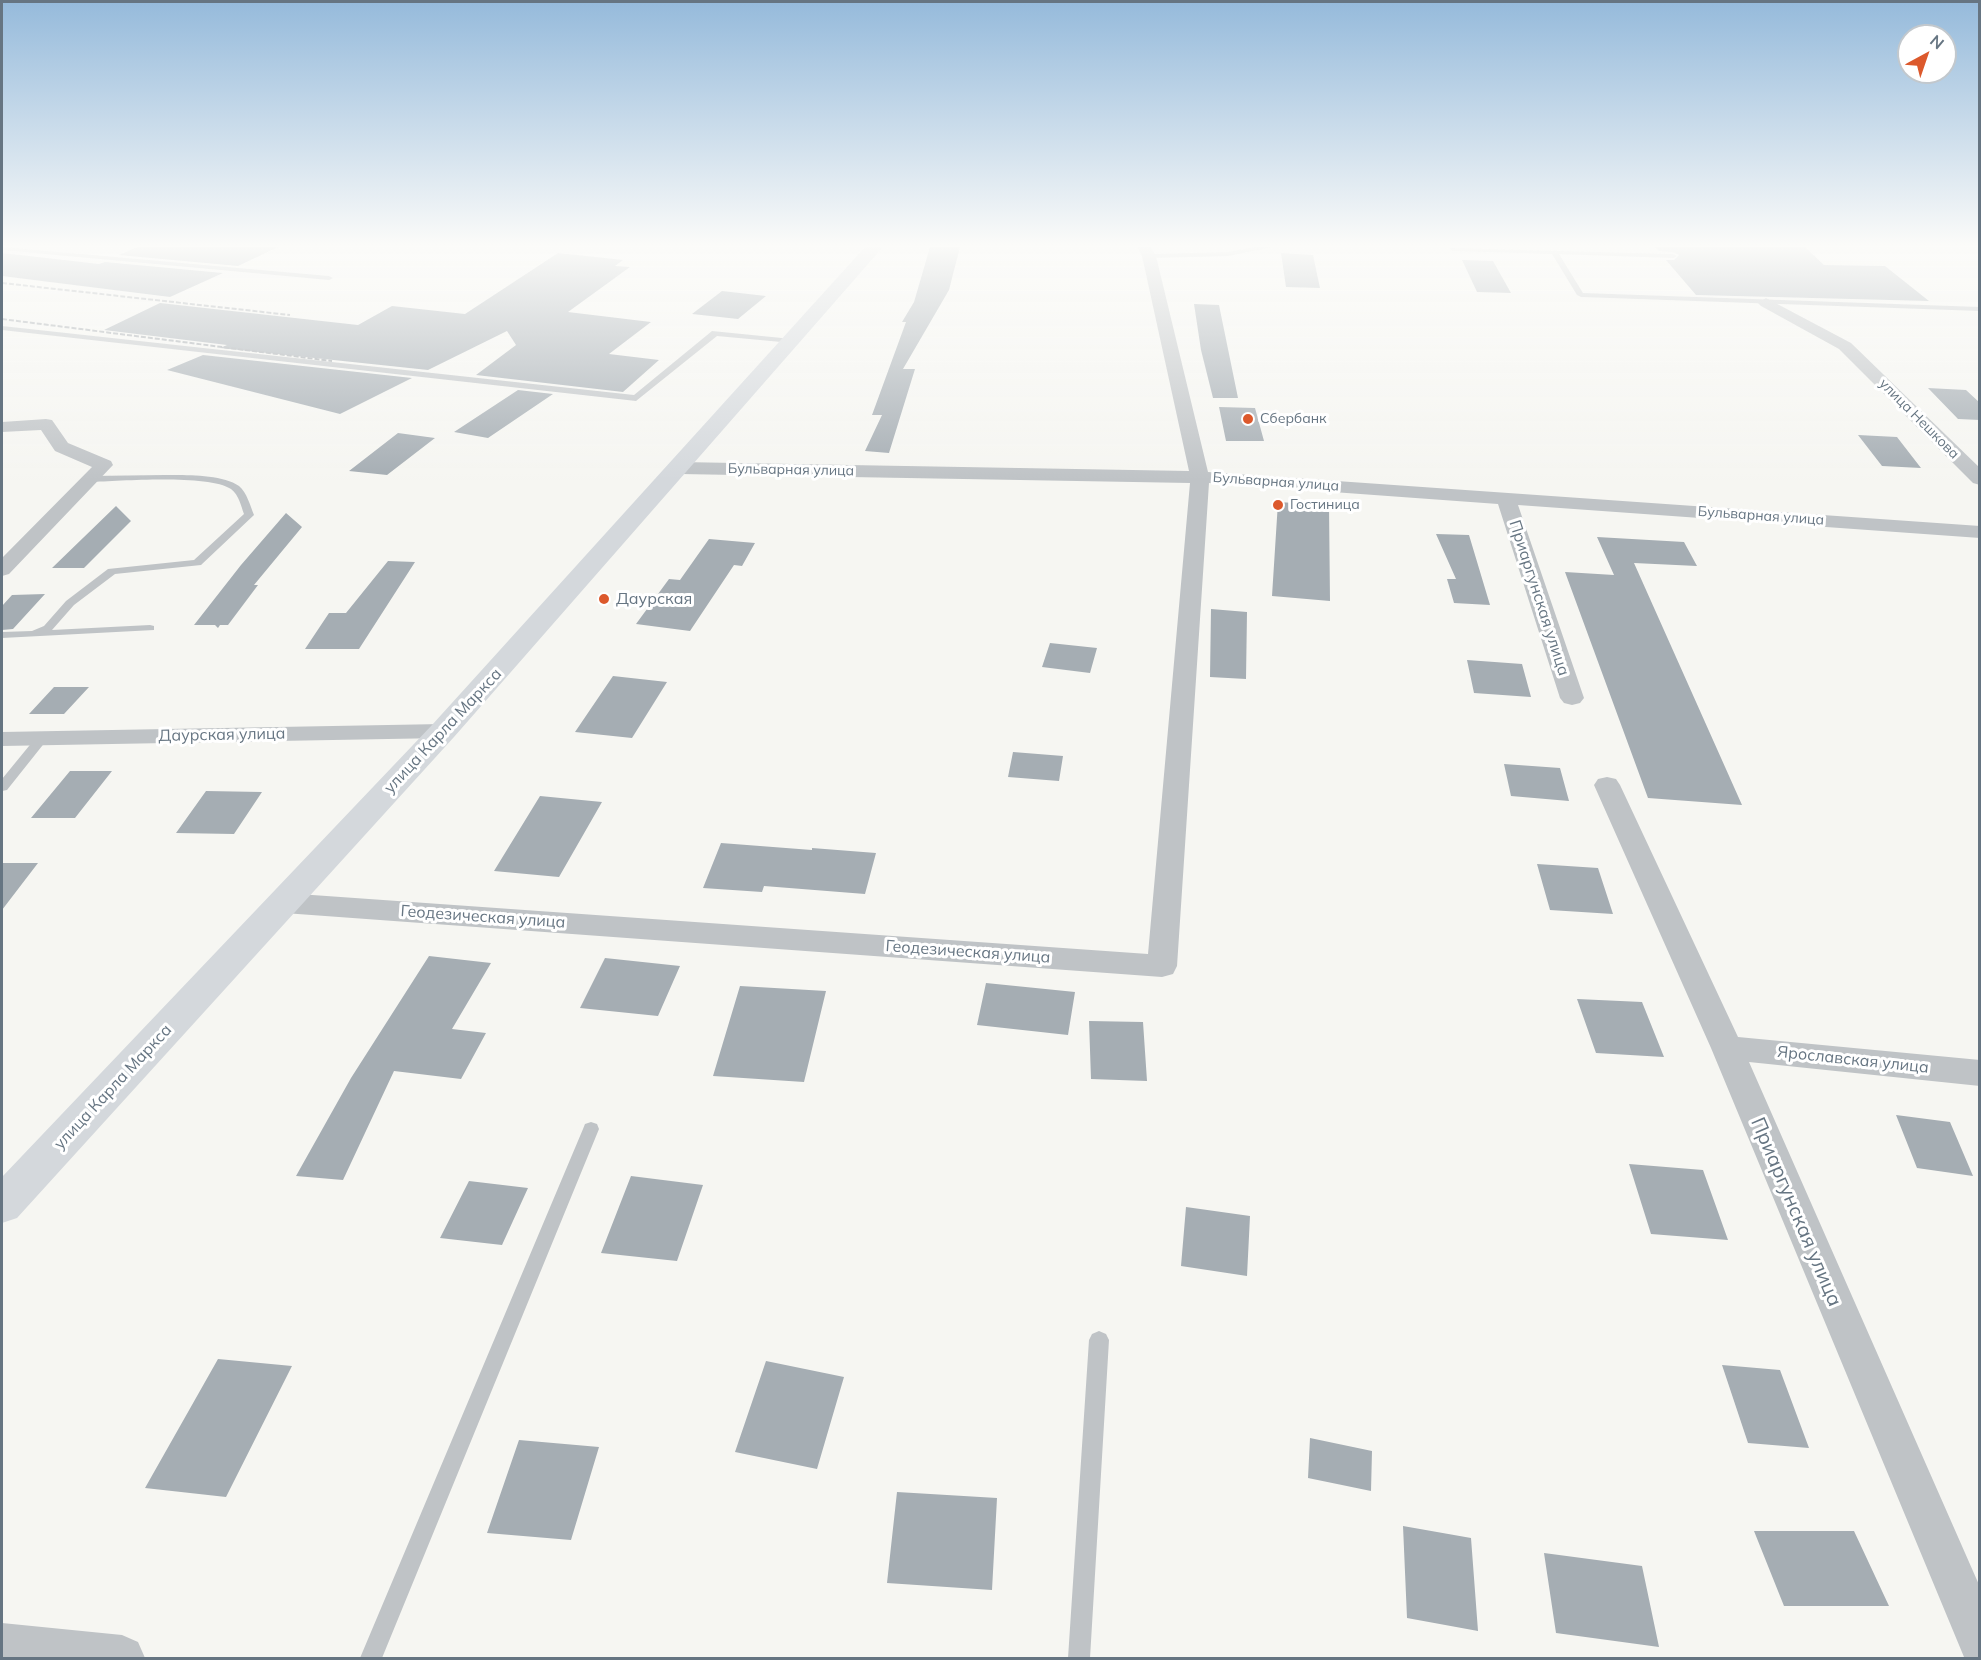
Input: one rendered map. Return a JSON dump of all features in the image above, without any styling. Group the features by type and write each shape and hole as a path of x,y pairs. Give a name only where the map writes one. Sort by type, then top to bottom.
{"highway":[{"name":"улица Карла Маркса","path":"2,1205 443,731 807,324"}],"street":[{"path":"1164,324 1200,477"},
{"name":"улица Нешкова","path":"1805,324 1845,346 1980,479"},
{"path":"2,427 46,424 62,447 104,465 2,570"},
{"name":"Бульварная улица","path":"680,468 1200,477 1980,532"},
{"name":"Геодезическая улица","path":"284,903 1162,966 1200,477"},
{"name":"Приаргунская улица","path":"1506,499 1572,698"},
{"name":"Даурская улица","path":"2,738 443,731"},
{"name":"Приаргунская улица","path":"1607,785 1727,1048 1980,1641"},
{"name":"Ярославская улица","path":"1727,1048 1980,1073"},
{"path":"2,1646 122,1659"}],"lane":[{"path":"2,328 636,399 715,333 792,341"},
{"path":"34,634 48,628 70,603 112,571 162,565 197,564 249,515 243,496 232,485 204,480 153,477 90,479"},
{"path":"2,634 150,628"},
{"path":"2,788 42,738"},
{"path":"371,1659 591,1129"},
{"path":"1079,1659 1099,1340"}],"building":[{"path":"115,324 648,324 609,354 659,360 623,392 476,375 516,345 507,331 428,370 220,348 227,345 104,330"},
{"path":"905,324 929,324 903,369 915,369 889,453 865,451 882,415 872,415"},
{"path":"1197,324 1223,324 1238,398 1213,398"},
{"path":"203,355 412,378 340,414 167,370"},
{"path":"1928,388 1966,390 1980,403 1980,420 1958,419"},
{"path":"518,390 553,394 488,438 454,432"},
{"path":"1219,407 1255,408 1264,441 1226,441"},
{"path":"398,433 435,438 387,475 349,471"},
{"path":"1858,435 1897,437 1921,468 1882,466"},
{"path":"1278,502 1329,505 1330,601 1272,596"},
{"path":"116,506 131,521 84,568 52,568"},
{"path":"286,513 302,527 254,585 258,585 228,625 220,625 218,628 215,625 194,625 241,565"},
{"path":"1436,534 1469,535 1490,605 1454,603 1447,579 1456,579"},
{"path":"1597,537 1684,542 1697,566 1634,563 1742,805 1648,798 1565,572 1614,575"},
{"path":"709,539 755,543 742,566 734,565 690,631 636,624 669,579 680,580"},
{"path":"388,561 415,562 359,649 305,649 329,613 346,613"},
{"path":"45,594 13,629 2,630 2,606 12,595"},
{"path":"1211,609 1247,612 1246,679 1210,677"},
{"path":"1050,643 1097,648 1090,673 1042,667"},
{"path":"1467,660 1522,664 1531,697 1474,693"},
{"path":"613,676 667,682 632,738 575,732"},
{"path":"54,687 89,687 64,714 29,714"},
{"path":"1013,752 1063,756 1059,781 1008,777"},
{"path":"1504,764 1560,768 1569,801 1511,796"},
{"path":"70,771 112,771 75,818 31,818"},
{"path":"206,791 262,792 234,834 176,833"},
{"path":"540,796 602,802 559,877 494,871"},
{"path":"721,843 876,853 865,894 764,886 762,892 703,888"},
{"path":"2,863 38,863 2,910"},
{"path":"1537,864 1598,868 1613,914 1550,910"},
{"path":"429,956 491,963 452,1029 486,1033 461,1079 394,1071 343,1180 296,1176 351,1078"},
{"path":"605,958 680,966 658,1016 580,1008"},
{"path":"986,983 1075,992 1068,1035 977,1025"},
{"path":"740,986 826,991 804,1082 713,1076"},
{"path":"1577,999 1642,1002 1664,1057 1596,1053"},
{"path":"1089,1021 1143,1022 1147,1081 1091,1079"},
{"path":"1896,1115 1950,1122 1973,1176 1917,1168"},
{"path":"1629,1164 1703,1170 1728,1240 1651,1234"},
{"path":"631,1176 703,1185 677,1261 601,1253"},
{"path":"469,1181 528,1188 502,1245 440,1238"},
{"path":"1186,1207 1250,1216 1247,1276 1181,1266"},
{"path":"218,1359 292,1366 226,1497 145,1488"},
{"path":"766,1361 844,1377 817,1469 735,1452"},
{"path":"1722,1365 1780,1370 1809,1448 1748,1443"},
{"path":"1310,1438 1372,1451 1371,1491 1308,1478"},
{"path":"519,1440 599,1447 571,1540 487,1533"},
{"path":"897,1492 997,1498 992,1590 887,1583"},
{"path":"1403,1526 1471,1538 1478,1631 1407,1618"},
{"path":"1754,1531 1854,1531 1889,1606 1784,1606"},
{"path":"1544,1553 1642,1566 1659,1647 1556,1633"}],"railway":[{"path":"45,324 332,361"}],"place":[{"name":"Сбербанк","path":"1248,419"},
{"name":"Гостиница","path":"1278,505"},
{"name":"Даурская","path":"604,599"}]}
